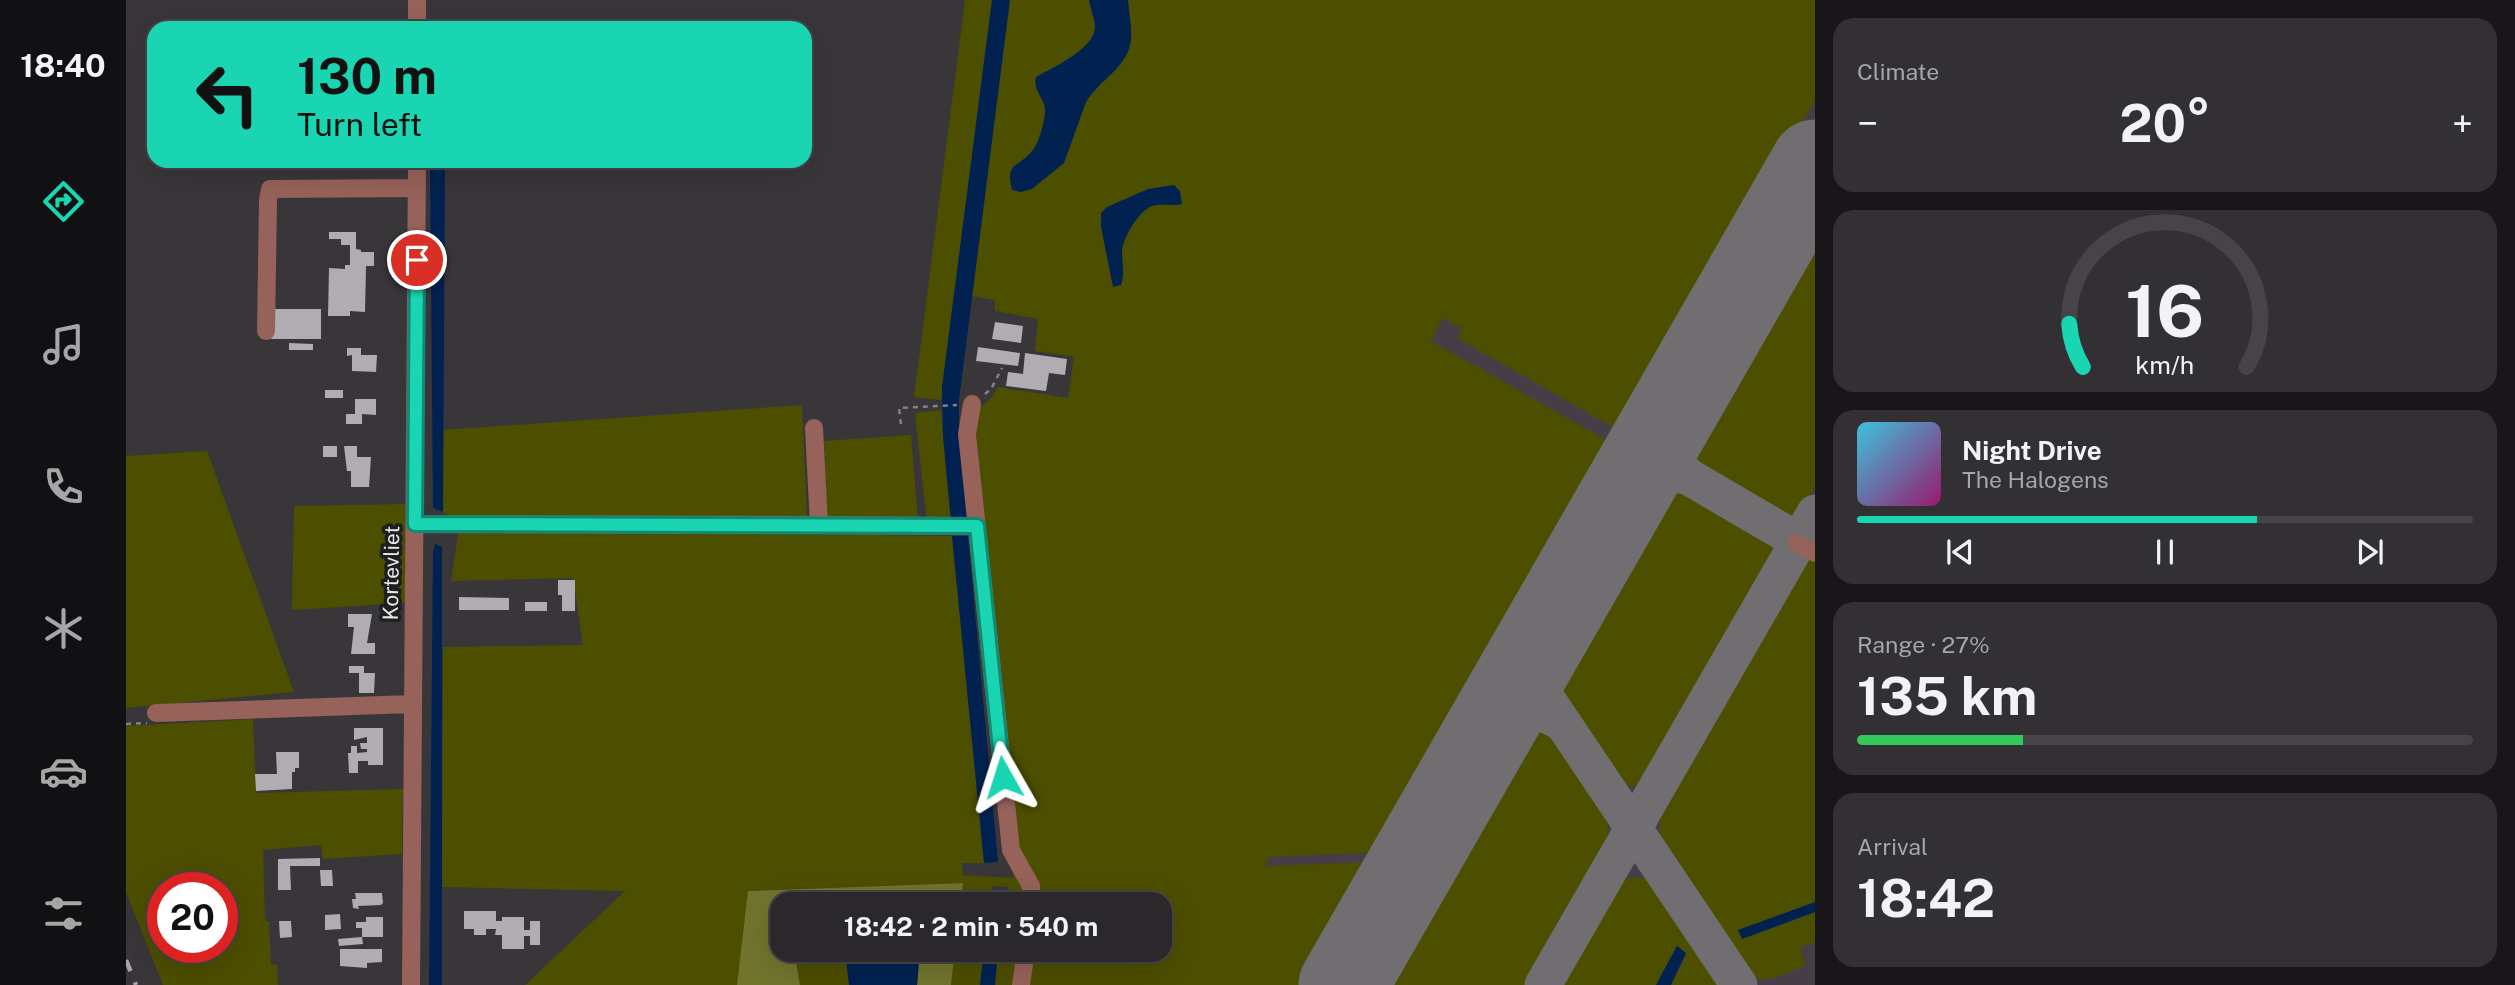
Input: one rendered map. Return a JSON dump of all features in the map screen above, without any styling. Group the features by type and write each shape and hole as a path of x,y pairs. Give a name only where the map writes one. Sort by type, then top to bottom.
{"street":[{"path":"417,0 417,21"},
{"name":"Kortevliet","path":"411,985 417,168"},
{"path":"266,331 270,189 417,188"},
{"path":"972,404 967,434 1011,850 1031,886 1031,892"},
{"path":"814,428 819,525"},
{"path":"415,524 977,526"},
{"path":"1797,544 1815,553"},
{"path":"156,713 412,704"},
{"path":"1021,985 1025,962"}],"path":[{"path":"901,424 900,408 972,404 991,389 1002,368"}],"shaded area":[{"path":"965,0 992,0 941,400 914,397"},
{"path":"1003,0 1815,0 1815,100 1625,434 1457,338 1462,328 1442,318 1431,341 1618,447 1383,852 1269,857 1265,866 1377,862 1307,985 995,985 997,962 1172,962 1172,892 1009,892 1008,887 992,886 991,892 961,892 962,883 749,891 737,985 525,985 625,891 442,887 443,647 583,645 573,578 451,581 459,529 952,536 984,863 962,863 963,875 1013,878 1003,718 976,430 979,409 998,387 1068,398 1074,357 1035,351 1038,319 995,311 995,300 971,296"},
{"path":"1815,0 1815,985 1196,985 1230,403"},
{"path":"1815,234 1815,487 1800,514 1793,520 1784,520 1695,470 1691,463 1690,446"},
{"path":"802,405 807,517 456,520 443,512 442,430"},
{"path":"941,410 951,521 927,522 915,413"},
{"path":"911,435 918,520 827,522 824,441"},
{"path":"207,451 294,692 126,708 126,456"},
{"path":"1683,485 1776,539 1778,550 1647,779 1639,785 1628,786 1616,780 1563,702 1557,690 1558,676 1665,492"},
{"path":"405,504 405,603 292,610 294,506"},
{"path":"1815,560 1815,902 1738,930 1742,939 1815,912 1815,942 1800,947 1806,965 1777,977 1755,979 1748,977 1663,850 1660,813 1663,801 1797,565"},
{"path":"253,719 256,793 403,789 402,854 323,859 321,845 263,850 265,921 269,922 271,964 277,965 278,985 163,985 154,963 238,963 238,872 147,872 147,945 126,892 126,726"},
{"path":"1540,730 1562,742 1578,764 1601,804 1608,829 1600,861 1529,985 1381,985 1520,745 1529,735"},
{"path":"1628,878 1644,878 1664,892 1725,985 1671,985 1686,956 1677,946 1656,985 1557,985 1613,888"},
{"path":"963,883 962,892 770,892 770,962 796,962 800,985 737,985 748,891"},
{"path":"796,962 846,962 849,985 800,985"},
{"path":"919,962 954,962 951,985 917,985"},
{"path":"954,962 983,962 980,985 951,985"}],"water":[{"path":"992,0 1010,0 959,400 967,517 951,521 943,436 942,387"},
{"path":"1089,0 1128,0 1131,34 1129,49 1125,58 1086,102 1064,163 1032,189 1021,192 1012,190 1010,174 1014,166 1033,150 1044,122 1045,108 1036,87 1036,77 1080,51 1093,36 1095,25"},
{"path":"430,168 445,168 443,512 433,508"},
{"path":"1174,185 1180,191 1182,204 1152,206 1139,216 1123,246 1121,285 1113,287 1101,227 1101,213 1107,207 1148,189"},
{"path":"952,536 968,536 998,862 984,863"},
{"path":"435,544 442,547 442,985 429,985"},
{"path":"1815,902 1815,912 1742,939 1738,930"},
{"path":"1677,946 1686,953 1671,985 1656,985"},
{"path":"846,962 919,962 917,985 849,985"},
{"path":"983,962 997,962 995,985 980,985"}],"building":[{"path":"329,232 356,232 356,249 361,252 374,252 374,266 366,266 365,312 350,311 350,316 328,316 329,268 345,269 345,265 350,265 350,245 341,245 341,239 329,239"},
{"path":"272,309 321,309 321,339 271,339"},
{"path":"995,322 1023,326 1021,343 992,339"},
{"path":"289,343 313,344 313,350 289,350"},
{"path":"978,347 1020,353 1018,366 976,361"},
{"path":"347,348 361,348 361,355 377,355 376,372 352,371 352,355 347,356"},
{"path":"1025,353 1067,359 1065,375 1049,373 1046,391 1006,386 1008,372 1023,374"},
{"path":"325,390 343,390 343,398 325,398"},
{"path":"355,399 376,399 376,415 362,414 362,424 346,424 346,414 355,414"},
{"path":"323,446 337,446 337,457 323,457"},
{"path":"344,446 357,446 357,457 371,457 369,487 351,487 351,471 347,471"},
{"path":"558,580 575,580 575,611 562,611"},
{"path":"459,597 509,598 509,610 459,610"},
{"path":"525,602 547,602 547,611 525,611"},
{"path":"348,614 372,614 367,643 375,643 375,654 351,654 354,627 348,627"},
{"path":"349,666 364,666 364,673 375,673 374,693 359,693 359,673 349,673"},
{"path":"354,728 383,728 383,765 368,765 368,761 358,761 358,773 349,773 348,753 351,753 351,746 357,746 357,753 367,752 367,749 361,749 360,743 367,743 367,737 354,740"},
{"path":"276,752 299,752 299,768 292,772 292,789 256,791 255,774 277,774"},
{"path":"320,858 320,866 290,866 291,890 278,890 278,859"},
{"path":"320,870 332,870 333,886 321,886"},
{"path":"355,893 382,893 383,903 353,908 352,899 356,899"},
{"path":"464,911 496,911 496,921 502,921 502,917 524,917 524,930 530,930 530,921 540,921 540,945 530,945 530,936 524,936 524,949 502,949 502,935 495,935 496,929 486,929 486,935 474,935 474,929 464,929"},
{"path":"340,914 341,929 325,930 325,915"},
{"path":"366,917 383,917 383,937 362,937 362,928 356,928 356,922 366,922"},
{"path":"279,921 291,921 292,937 280,938"},
{"path":"362,937 363,944 339,946 338,939"},
{"path":"340,949 382,949 382,962 367,963 367,968 340,966"}],"taxiway":[{"path":"1775,233 1797,211 1815,204"},
{"path":"1677,404 1668,434 1671,452 1681,469 1689,477 1783,532"},
{"path":"1624,497 1638,484 1653,476 1670,473 1689,477"},
{"path":"1543,985 1815,513"},
{"path":"1542,639 1536,666 1542,692 1739,985"},
{"path":"1486,737 1503,722 1523,714 1544,714 1564,725"}],"runway":[{"path":"1343,985 1815,164"}],"railway":[{"path":"126,960 136,985"}],"route":[{"path":"417,260 415,524 977,526 1003,777"}]}
